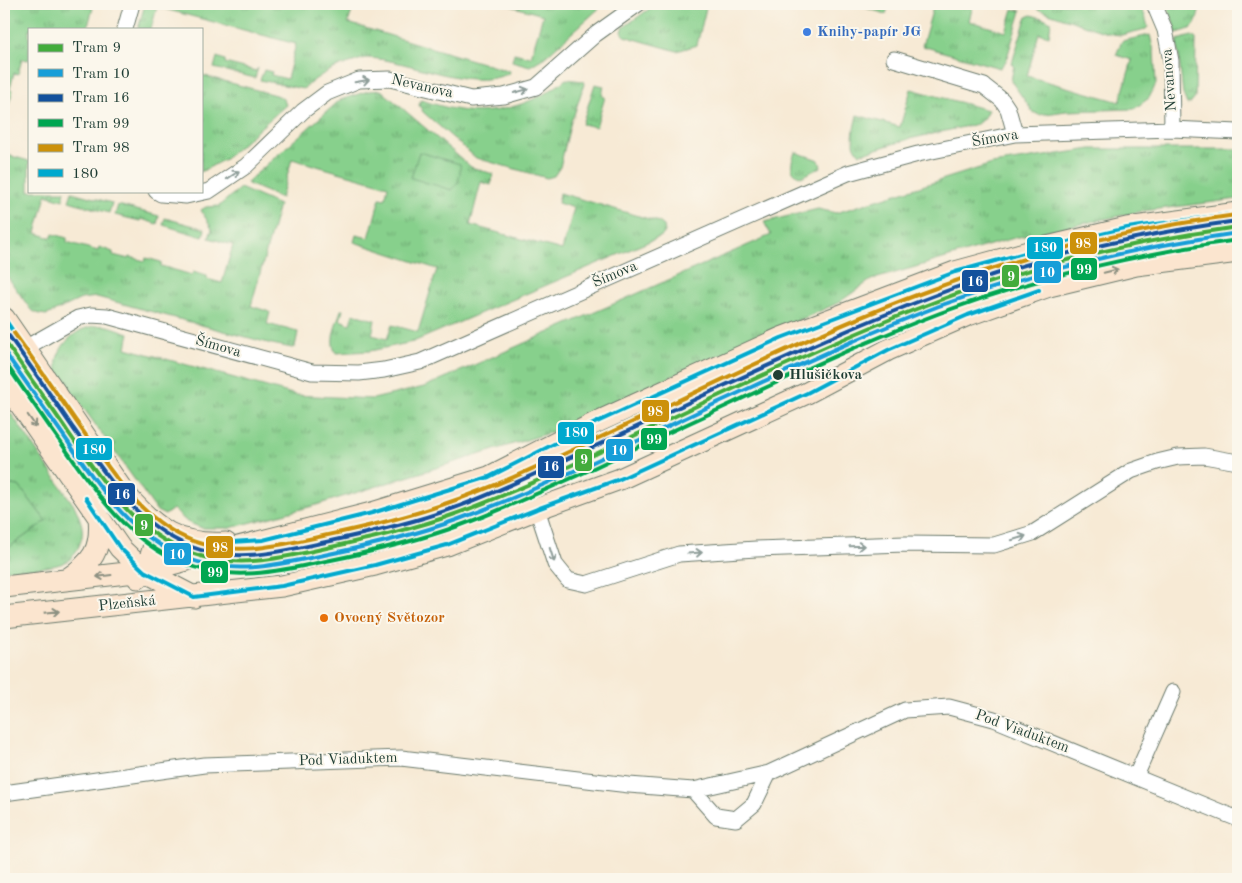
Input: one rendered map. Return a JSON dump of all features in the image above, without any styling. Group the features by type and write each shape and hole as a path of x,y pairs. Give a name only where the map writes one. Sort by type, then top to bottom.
{"main road":[{"name":"Plzeňská","path":"4,587 144,572 372,513 489,477 595,423 781,338 955,272 1127,228 1238,213"},
{"name":"Plzeňská","path":"4,617 282,586 375,565 447,545 537,508 620,479 807,393 888,350 968,315 1049,286 1136,264 1238,252"},
{"path":"4,318 125,494 155,525 178,537 194,542 217,543 263,540"},
{"path":"4,381 120,548 144,572 194,597"},
{"path":"64,581 84,568 95,551 100,539 99,517"},
{"path":"113,606 144,572 151,556 155,525"}],"street":[{"path":"125,28 132,4"},
{"name":"Nevanova","path":"158,192 161,194 186,196 209,191 246,166 303,111 327,92 359,80 390,79 471,98 504,96 536,87 602,29 638,4"},
{"name":"Nevanova","path":"1154,4 1165,30 1171,61 1172,129"},
{"path":"894,59 984,86 1002,100 1008,108 1015,134"},
{"name":"Šímova","path":"4,360 78,318 106,316 312,372 359,373 384,370 420,362 848,174 918,154 1015,134 1172,129 1238,132"},
{"path":"537,508 555,564 568,580 586,584 679,554 895,544 994,545 1034,533 1132,471 1157,462 1178,457 1204,456 1238,462"},
{"path":"1136,776 1173,692"},
{"name":"Pod Viaduktem","path":"4,793 204,765 401,758 629,785 693,790 769,773 905,710 949,707 994,719 1238,818"},
{"path":"693,790 716,816 736,819 754,804 769,773"}],"green space":[{"path":"4,4 78,4 93,8 87,28 28,28 28,60 22,59 18,74 14,73 10,89 13,90 4,120"},
{"path":"145,4 348,4 354,5 348,23 509,71 509,73 494,78 477,79 458,77 384,60 366,58 340,66 316,79 303,89 260,80 264,70 272,72 271,75 287,79 296,44 157,7 151,28 138,28"},
{"path":"504,4 604,4 545,57 530,66 512,61 514,53 531,57 543,15"},
{"path":"656,4 707,4 697,45 677,51 624,36 622,31 624,27"},
{"path":"867,4 889,4 886,14 866,8"},
{"path":"934,4 977,4 976,6 973,5 969,21 1006,32 1013,9 1021,11 1006,61 1000,68 922,46"},
{"path":"1033,4 1139,4 1148,27 1121,35 1112,34 1037,9"},
{"path":"1166,4 1201,4 1197,21 1189,29 1176,33"},
{"path":"1031,15 1051,22 1049,36 1039,33 1027,76 1120,102 1132,60 1116,55 1122,41 1150,35 1154,51 1156,84 1149,98 1134,109 1066,111 1039,115 1033,112 1011,81 1014,65 1012,63 1026,18"},
{"path":"1192,36 1196,39 1195,98 1191,103 1187,104 1183,94 1177,40"},
{"path":"217,57 225,60 225,63 256,71 258,68 255,78 214,68"},
{"path":"202,75 279,96 286,105 225,159 202,171"},
{"path":"566,79 583,81 584,84 571,121 560,167 554,176 547,178 476,158 423,112 419,105 421,100 473,112 502,109 516,106 543,95"},
{"path":"595,84 604,86 602,96 605,97 596,127 582,124"},
{"path":"911,89 988,110 983,119 977,124 909,139 860,154 853,140 857,115 900,127"},
{"path":"381,90 471,167 493,174 491,185 481,182 470,225 562,250 574,208 558,203 560,193 659,222 664,226 665,232 662,236 413,342 370,351 336,353 333,337 341,310 343,310 340,320 350,324 353,314 375,320 372,335 387,339 392,325 418,332 437,269 354,242 356,235 369,238 380,198 385,199 388,186 292,159 281,198 247,182 340,100 368,91"},
{"path":"1091,149 1238,149 1238,199 1143,211 1014,238 871,280 838,303 617,401 552,432 313,506 230,528 202,528 187,522 173,509 165,515 157,511 57,371 58,356 71,337 84,329 107,326 129,333 126,348 296,395 373,399 424,387 771,235 764,222 818,209 836,213 992,164"},
{"path":"419,152 460,164 459,178 452,190 411,178"},
{"path":"795,152 819,160 821,167 801,177 797,175 792,170 792,160"},
{"path":"4,154 28,161 28,192 65,192 63,200 46,195 36,233 51,238 53,234 67,238 67,242 98,251 99,247 113,252 113,255 129,259 130,257 145,261 146,258 161,262 161,266 192,275 193,272 207,276 207,279 222,283 233,245 209,238 212,229 201,210 206,207 219,206 240,188 279,205 251,306 270,312 267,324 298,332 295,347 272,344 97,297 81,299 47,315 39,314 31,310 4,272"},
{"path":"72,192 112,203 109,213 69,201"},
{"path":"118,205 159,216 157,224 141,219 140,221 115,215"},
{"path":"165,218 205,229 203,237 163,225"},
{"path":"4,403 75,507 80,518 82,537 73,556 63,563 38,568 4,570 4,551 46,521 19,486 4,484"},
{"path":"4,484 19,486 46,521 4,551"}],"tram line":[{"name":"98","path":"14,333 114,475 141,507 174,532 193,541 225,548 258,548 355,529 419,512 470,495 547,462 849,322 970,276 1083,243 1159,227 1236,215"},
{"name":"16","path":"9,336 97,462 137,511 153,525 189,546 223,554 257,554 292,549 374,531 469,503 826,340 906,306 970,282 1045,259 1121,241 1237,221"},
{"name":"9","path":"4,340 106,486 136,518 152,532 171,544 191,553 224,561 256,561 289,556 374,537 425,524 458,513 557,472 825,347 905,313 969,289 1045,266 1122,247 1238,227"},
{"name":"10","path":"4,351 92,477 133,524 167,549 186,558 220,567 255,567 290,562 375,544 459,519 525,493 856,340 976,293 1049,271 1124,253 1238,233"},
{"name":"99","path":"4,361 101,498 129,529 163,554 182,563 218,572 254,573 308,565 394,546 476,519 583,473 830,358 976,300 1087,268 1162,252 1238,240"}],"transit line":[{"name":"180","path":"4,318 125,494 155,525 178,537 194,542 217,543 263,540 372,513 489,477 595,423 781,338 955,272 1127,228 1238,213"},
{"name":"180","path":"86,498 120,548 144,571 194,597 282,586 375,565 447,545 537,509 620,479 807,393 888,350 968,315 1039,290"}],"place":[{"name":"Knihy-papír JG","path":"807,32"},
{"name":"Hlušičkova","path":"778,375"},
{"name":"Ovocný Světozor","path":"324,618"}]}
